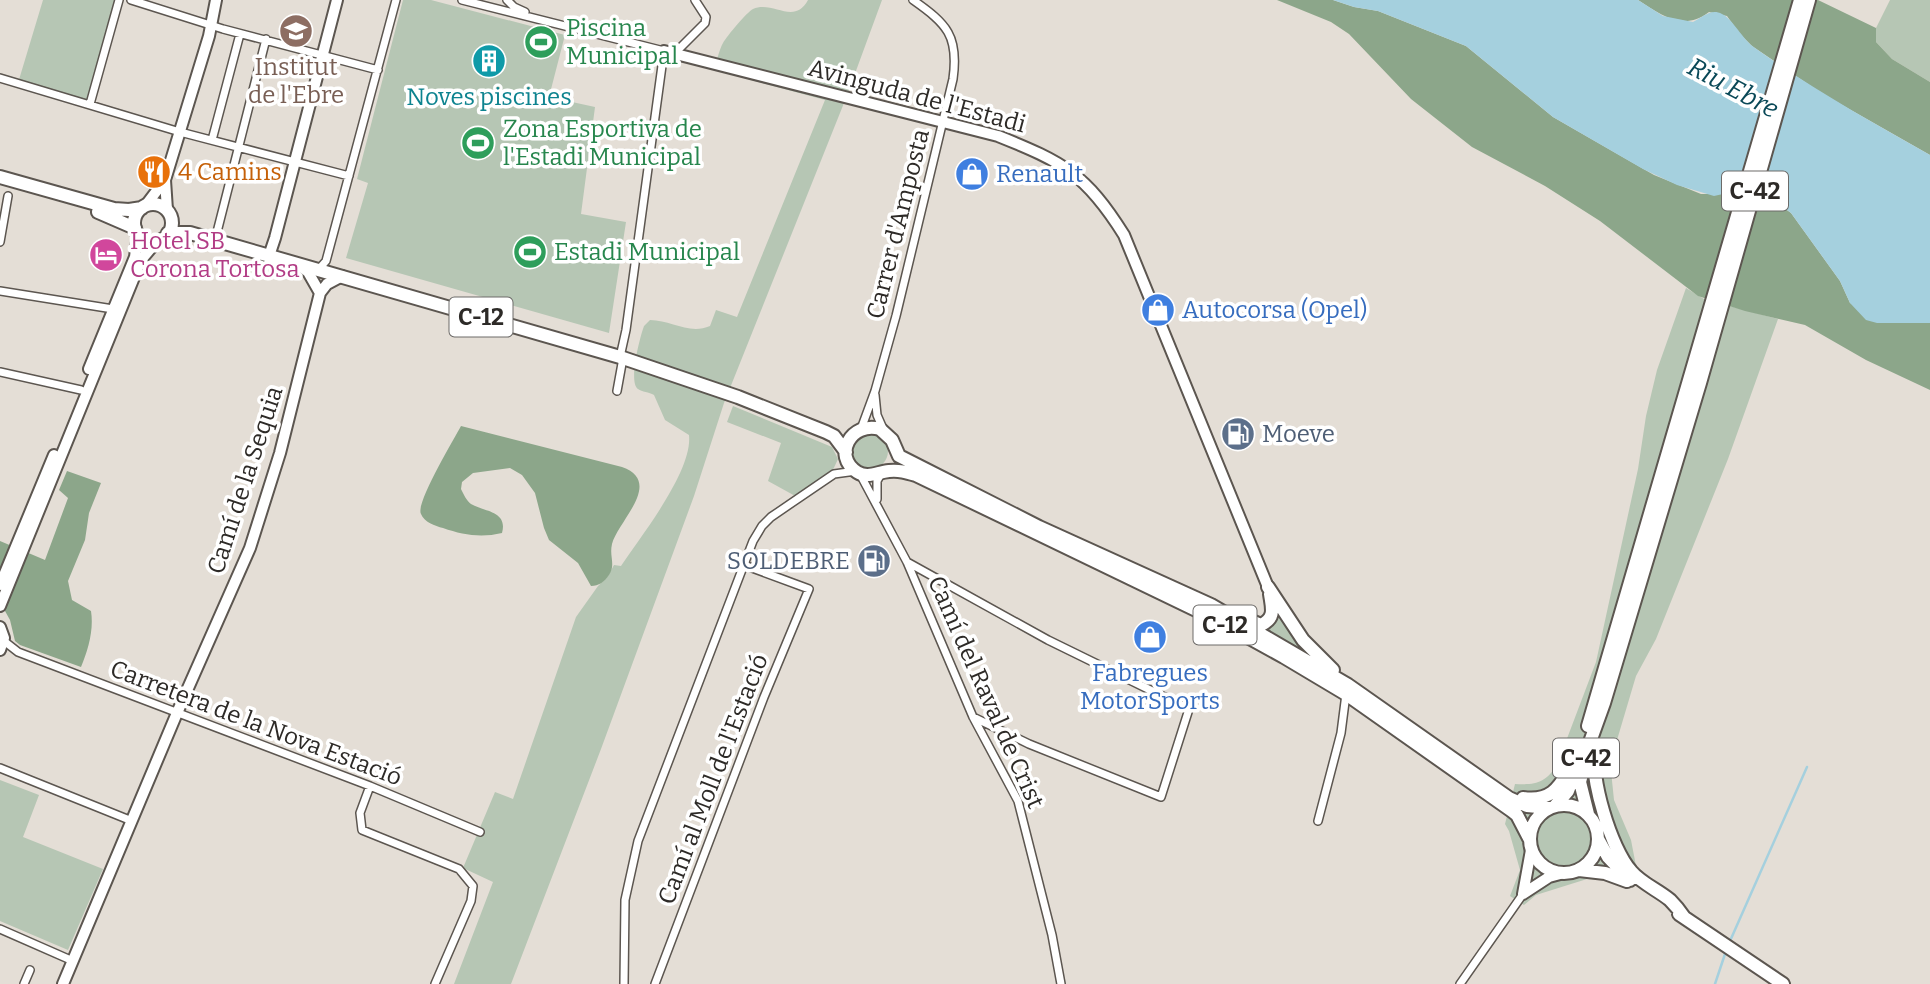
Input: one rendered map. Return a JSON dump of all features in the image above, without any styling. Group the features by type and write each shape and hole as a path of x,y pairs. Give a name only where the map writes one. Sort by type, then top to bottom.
{"main road":[{"name":"C-42","path":"1588,814 1580,782 1590,742 1604,703 1800,0"},
{"name":"C-42","path":"1552,807 1572,783 1809,0"},
{"name":"C-12","path":"0,177 114,209 129,210 156,204 190,233"},
{"name":"C-12","path":"5,191 112,216 137,231 145,240 190,233 622,358 738,397 834,436"},
{"path":"137,231 135,216 144,206"},
{"path":"163,237 171,225 169,213"},
{"path":"858,473 851,467 846,453 834,436 874,427 885,432"},
{"path":"846,453 851,437 859,430"},
{"name":"C-12","path":"885,432 899,456 1027,521 1210,605 1347,689 1518,803 1552,807 1573,806 1588,814"},
{"path":"882,472 891,463 894,446"},
{"name":"C-12","path":"858,473 871,476 882,472 904,471 916,475 1216,620 1347,689 1517,815 1542,865 1564,873"},
{"path":"1210,605 1261,625 1271,618 1273,612 1268,587"},
{"path":"1268,587 1303,640 1347,689"},
{"path":"1604,703 1594,764 1597,790 1618,849 1631,872 1671,901 1684,917"},
{"path":"1488,783 1516,797 1540,798 1556,791 1579,756"},
{"path":"1531,845 1534,821 1552,807"},
{"path":"1588,814 1608,857 1631,882 1783,984"},
{"path":"1579,870 1593,857 1598,839"},
{"path":"1564,873 1579,870 1605,873 1631,882"}],"street":[{"path":"90,104 119,0"},
{"path":"131,0 240,34 378,69"},
{"path":"144,206 165,180 212,26 216,0"},
{"path":"269,256 337,0"},
{"path":"318,270 327,261 396,0"},
{"name":"Avinguda de l'Estadi","path":"462,0 542,18 998,136 1044,154 1077,176 1104,203 1124,235 1268,587"},
{"path":"498,9 505,6 508,0 514,8 542,18"},
{"path":"617,391 669,52 705,23 706,17 695,0"},
{"name":"Carrer d'Amposta","path":"859,430 875,391 896,316 956,60 954,43 948,30 939,18 913,0"},
{"path":"212,141 240,34"},
{"path":"215,240 266,40"},
{"path":"0,78 212,141 349,176"},
{"path":"165,180 169,213"},
{"path":"0,242 5,191"},
{"path":"0,584 137,251 137,231"},
{"path":"0,606 141,260 150,247 163,237"},
{"path":"296,263 308,271 320,293 327,284 342,276"},
{"path":"0,290 113,309"},
{"name":"Camí de la Sequia","path":"64,984 177,713 250,548 280,453 320,293"},
{"path":"0,372 81,390"},
{"path":"875,391 877,415 885,432"},
{"path":"624,984 625,900 638,841 744,565 762,526 834,474 846,453"},
{"path":"878,503 877,481 882,472"},
{"path":"834,474 858,473"},
{"name":"Camí del Raval de Crist","path":"858,473 878,503 907,562 973,717 1018,801 1052,935 1061,984"},
{"path":"907,562 1048,639 1189,709 1161,797 1029,744 973,717"},
{"name":"Camí al Moll de l'Estació","path":"654,984 764,696 809,589 744,565"},
{"path":"0,626 1,648"},
{"name":"Carretera de la Nova Estació","path":"1,648 18,652"},
{"name":"Carretera de la Nova Estació","path":"1,648 18,652 370,786 480,832"},
{"path":"1318,821 1341,733 1347,689"},
{"path":"0,768 132,821"},
{"path":"370,786 360,813 362,830 459,869 473,886 471,901 435,984"},
{"path":"1523,894 1531,845"},
{"path":"1460,984 1523,894 1549,877 1564,873"},
{"path":"0,929 74,961"},
{"path":"24,984 30,970"}],"green space":[{"path":"43,0 119,0 90,104 18,83"},
{"name":"Zona Esportiva de l'Estadi Municipal","path":"403,0 431,0 565,35 549,97 595,107 581,214 626,222 609,333 346,258 368,183 357,179"},
{"path":"808,0 882,0 846,98 724,403 694,496 511,984 454,984 493,882 463,868 495,792 513,799 576,617 614,565 621,566 652,521 675,484 688,450 689,435 665,420 654,395 638,389 635,385 636,359 644,326 650,320 687,328 702,328 710,326 716,310 737,317 825,100 714,70 720,49 753,9 768,7 790,12 802,7"},
{"path":"1277,0 1333,0 1378,11 1466,46 1553,117 1654,175 1701,194 1725,194 1750,188 1762,192 1791,213 1840,281 1850,303 1901,322 1930,323 1930,390 1866,360 1805,325 1745,311 1698,296 1600,221 1545,186 1472,147 1411,99 1349,34 1331,22"},
{"path":"1638,0 1818,0 1876,28 1876,42 1892,59 1930,82 1930,155 1821,93 1752,46 1727,16 1709,12 1690,21 1681,21 1664,16"},
{"path":"1890,0 1930,0 1930,82 1892,59 1876,42 1876,28"},
{"path":"1686,288 1704,299 1778,319 1728,459 1656,639 1636,676 1617,740 1611,771 1614,800 1631,840 1636,866 1627,889 1605,880 1587,879 1536,895 1524,905 1510,896 1520,870 1505,824 1515,784 1539,782 1557,765 1596,662 1657,370"},
{"path":"733,406 832,447 838,459 832,472 797,497 768,481 781,443 727,422"},
{"path":"461,426 622,467 634,474 639,482 639,492 612,544 612,567 603,582 591,586 578,563 549,540 535,493 522,475 510,468 473,473 462,482 461,489 471,504 499,516 502,520 502,533 465,534 437,526 425,519 421,514 424,498"},
{"path":"870,433 883,438 888,451 883,464 870,469 857,464 852,451 857,438"},
{"path":"67,471 101,483 89,513 85,540 68,581 72,600 91,611 90,640 81,667 20,645 15,641 5,611 0,610 0,541 45,560 68,498 59,490"},
{"path":"1274,599 1326,669 1256,628 1264,627"},
{"path":"0,780 39,795 23,837 103,869 68,950 0,921"}],"water":[{"name":"Riu Ebre","path":"1333,0 1638,0 1663,16 1693,22 1711,13 1722,14 1751,44 1776,63 1930,155 1930,323 1877,323 1866,320 1850,303 1840,281 1791,213 1762,192 1750,188 1714,196 1677,185 1643,169 1553,117 1466,46 1378,11"}],"waterway":[{"path":"1730,941 1807,767"},
{"path":"1715,984 1726,951"}],"place":[{"name":"Institut de l'Ebre","path":"296,31"},
{"name":"Piscina Municipal","path":"541,42"},
{"name":"Noves piscines","path":"489,61"},
{"name":"Zona Esportiva de l'Estadi Municipal","path":"478,143"},
{"name":"4 Camins","path":"154,172"},
{"name":"Renault","path":"972,174"},
{"name":"Estadi Municipal","path":"530,252"},
{"name":"Hotel SB Corona Tortosa","path":"106,255"},
{"name":"Autocorsa (Opel)","path":"1158,310"},
{"name":"Moeve","path":"1238,434"},
{"name":"SOLDEBRE","path":"874,561"},
{"name":"Fabregues MotorSports","path":"1150,637"}]}
